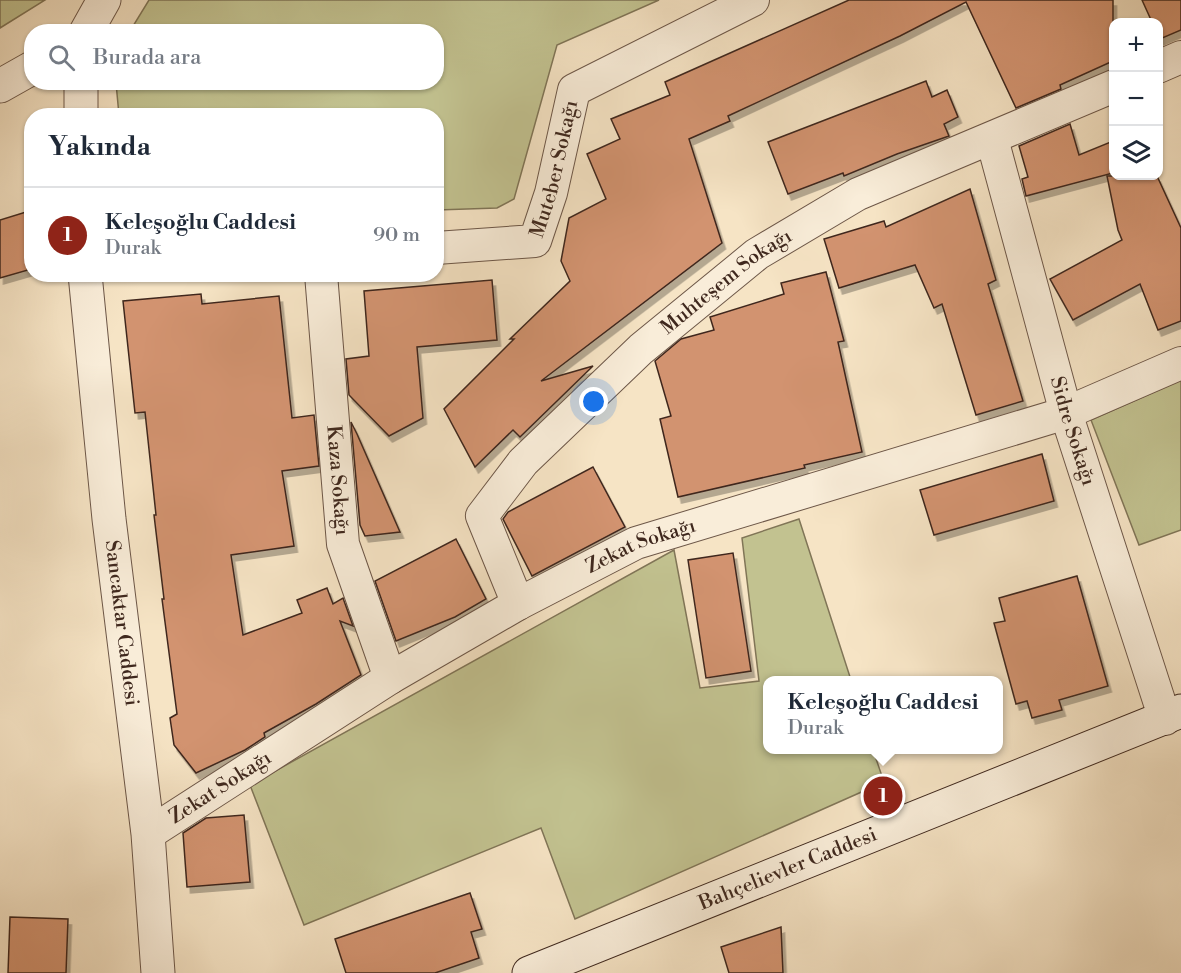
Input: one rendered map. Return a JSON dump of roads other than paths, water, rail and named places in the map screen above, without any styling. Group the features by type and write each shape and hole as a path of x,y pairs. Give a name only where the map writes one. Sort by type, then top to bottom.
{"street":[{"path":"90,24 104,0"},
{"name":"Muteber Sokağı","path":"444,247 535,241 551,193 574,90 753,0"},
{"path":"1163,65 1181,57"},
{"path":"0,86 24,72"},
{"name":"Muhteşem Sokağı","path":"518,604 482,516 523,462 641,349 757,254 858,194 1109,88"},
{"path":"81,90 81,108"},
{"name":"Sidre Sokağı","path":"992,139 1066,413 1173,715"},
{"name":"Sancaktar Caddesi","path":"86,282 109,519 148,834 158,973"},
{"name":"Kaza Sokağı","path":"322,282 343,544 390,678"},
{"name":"Zekat Sokağı","path":"148,834 390,678 518,604 636,543 1066,413 1181,363"},
{"name":"Bahçelievler Caddesi","path":"529,973 1173,715"}],"place":[{"name":"Keleşoğlu Caddesi","path":"883,796"}]}
